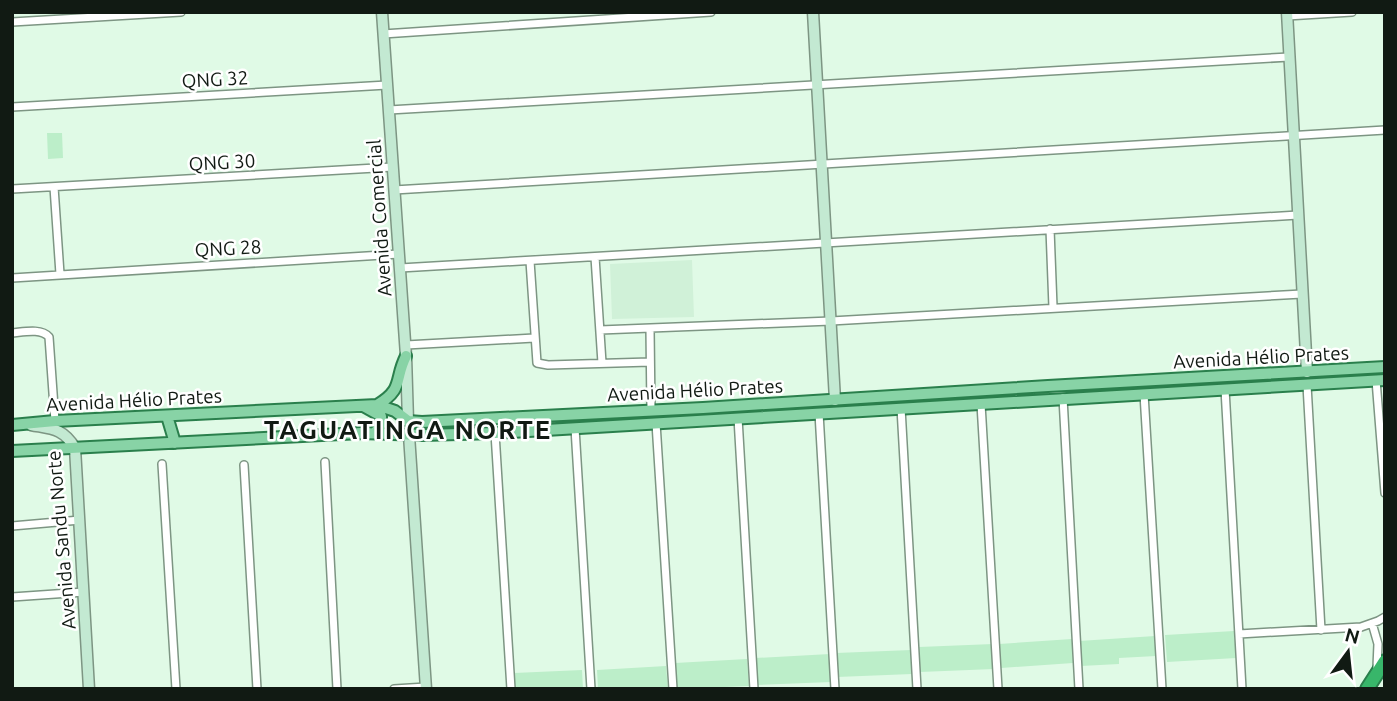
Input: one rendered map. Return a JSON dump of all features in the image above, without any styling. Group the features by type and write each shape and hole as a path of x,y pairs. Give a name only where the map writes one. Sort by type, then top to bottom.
{"highway":[{"path":"1367,689 1385,661"}],"main road":[{"name":"Avenida Comercial","path":"382,12 406,351 408,421"},
{"path":"813,12 835,400"},
{"path":"1287,14 1307,372"},
{"path":"377,405 394,393 406,351"},
{"name":"Avenida Hélio Prates","path":"17,425 361,405 377,405 395,411 408,421 422,422 864,399 1385,367"},
{"path":"1097,396 1105,390 1135,386 1150,380"},
{"name":"Avenida Hélio Prates","path":"12,452 361,433 495,433 1380,380"},
{"path":"819,413 824,406 861,403 864,399"},
{"path":"361,405 381,416 381,424 377,430"},
{"path":"615,426 612,421 615,417 636,416 651,410"},
{"path":"167,416 175,443"},
{"path":"361,433 397,426 408,421"},
{"name":"Avenida Sandu Norte","path":"17,425 54,429 69,438 75,448 89,689"},
{"path":"409,435 426,688"}],"street":[{"path":"12,22 181,12"},
{"path":"383,34 602,15 710,12"},
{"path":"1287,14 1352,12"},
{"path":"389,110 1289,57"},
{"name":"QNG 32","path":"12,107 387,85"},
{"path":"394,190 1385,130"},
{"name":"QNG 30","path":"12,190 393,167"},
{"path":"54,187 60,274"},
{"path":"400,268 1298,215"},
{"path":"1050,229 1053,307"},
{"name":"QNG 28","path":"12,278 399,254"},
{"path":"596,257 602,363"},
{"path":"530,261 534,338 536,360 539,364 650,362"},
{"path":"600,330 831,321 1303,294"},
{"path":"650,329 651,410"},
{"path":"12,333 38,331 45,332 49,337 55,421"},
{"path":"406,351 534,338"},
{"path":"1380,380 1385,493"},
{"path":"1307,385 1321,630"},
{"path":"1225,389 1242,689"},
{"path":"1144,394 1162,689"},
{"path":"1063,398 1079,689"},
{"path":"981,404 998,689"},
{"path":"901,408 917,689"},
{"path":"819,413 835,689"},
{"path":"738,418 754,689"},
{"path":"656,423 673,687"},
{"path":"575,428 591,687"},
{"path":"495,433 511,689"},
{"path":"325,462 337,689"},
{"path":"162,464 176,689"},
{"path":"244,465 257,689"},
{"path":"12,526 80,520"},
{"path":"12,597 84,592"},
{"path":"1239,634 1361,627 1385,617"},
{"path":"1372,623 1378,644 1377,674"},
{"path":"394,689 426,688"}],"shaded area":[{"path":"47,133 62,133 63,158 48,159"},
{"path":"692,260 694,317 612,319 610,264"},
{"path":"1234,631 1236,658 1167,662 1165,635"},
{"path":"1155,636 1156,656 1119,658 1119,664 1081,666 1079,641"},
{"path":"1072,639 1073,663 1001,668 999,644"},
{"path":"993,644 994,669 920,672 919,647"},
{"path":"911,650 912,674 837,677 836,653"},
{"path":"830,654 831,682 757,685 755,658"},
{"path":"747,659 749,686 677,689 675,663"},
{"path":"666,666 668,689 598,689 597,670"},
{"path":"582,670 583,689 515,689 514,673"}],"district":[{"name":"TAGUATINGA NORTE","path":"408,429"}]}
